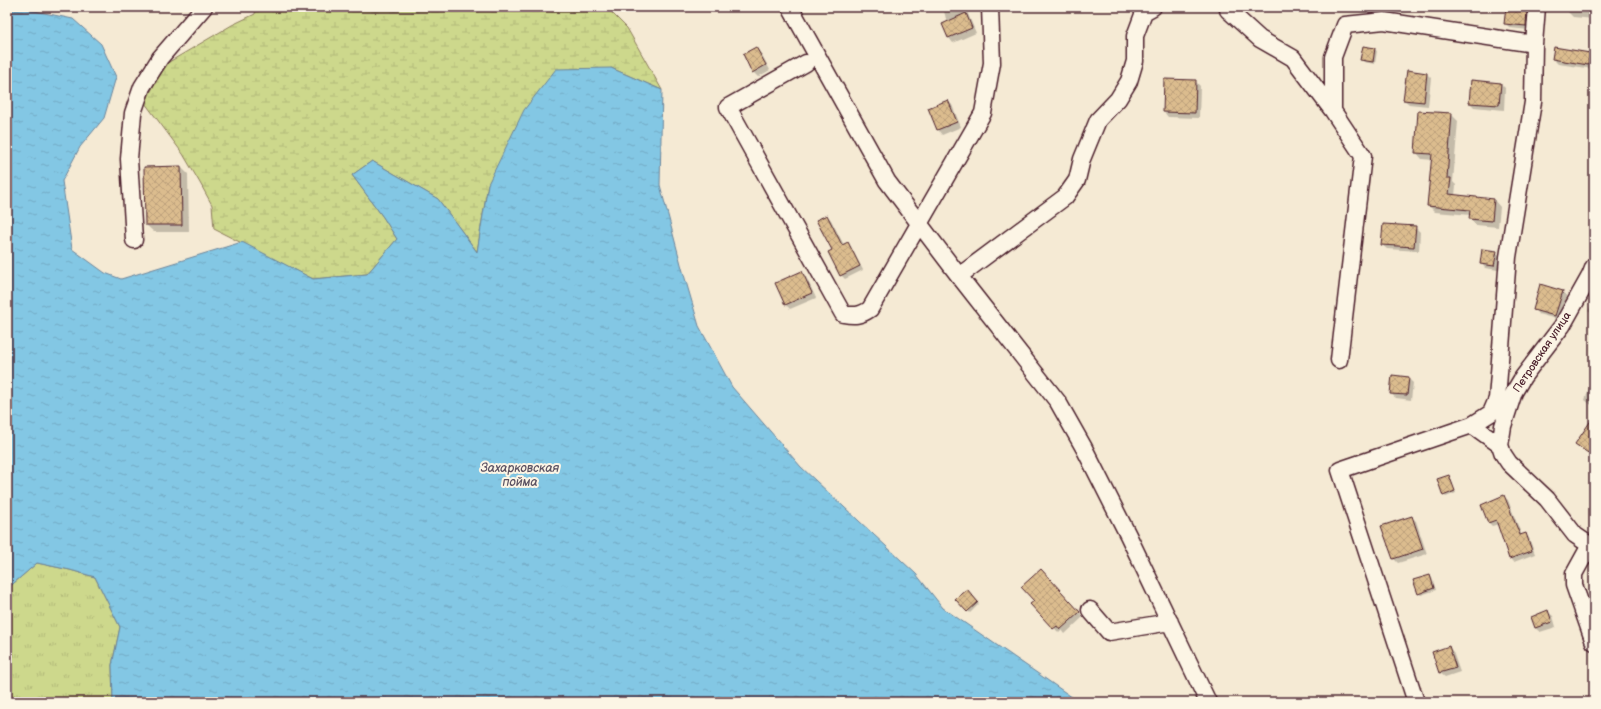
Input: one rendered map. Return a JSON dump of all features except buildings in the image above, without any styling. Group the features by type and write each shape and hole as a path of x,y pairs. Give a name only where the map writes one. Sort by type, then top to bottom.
{"street":[{"path":"134,240 129,159 133,113 142,87 160,58 204,7"},
{"path":"790,7 887,181 1058,402 1084,448 1208,702"},
{"path":"806,63 728,107 843,314 852,316 862,315 870,309 920,225 983,113 992,63 990,7"},
{"path":"959,276 1066,197 1077,180 1082,159 1098,120 1118,99 1129,82 1135,61 1135,36 1144,12 1153,7"},
{"path":"1416,702 1340,470 1472,425 1492,413 1497,399 1508,257 1533,102 1534,44 1537,7"},
{"path":"1226,8 1260,38 1292,58 1333,111 1363,156 1339,360"},
{"path":"1333,111 1333,57 1345,25 1384,21 1534,44"},
{"name":"Петровская улица","path":"1500,445 1503,426 1514,392 1523,377 1562,326 1594,266"},
{"path":"1472,425 1500,445 1503,454 1509,463 1547,498 1575,535 1592,547 1574,574 1574,585 1594,642"},
{"path":"1090,610 1109,632 1170,622"}],"green space":[{"path":"256,7 606,7 627,28 662,90 611,68 488,184 477,252 438,199 372,161 352,175 383,217 397,239 367,274 313,279 214,229 212,205 200,183 183,154 145,103 156,81 169,62 232,25 255,14"},
{"path":"37,563 95,577 120,627 112,665 113,702 7,702 7,589"}],"water":[{"name":"Захарковская пойма","path":"25,9 73,19 101,44 116,77 104,118 80,147 62,181 72,249 105,273 121,279 242,242 313,279 367,274 397,239 383,217 352,175 372,161 438,199 477,252 488,184 524,110 556,69 611,68 662,90 660,185 699,326 732,387 801,467 916,574 943,608 1079,702 113,702 112,665 120,627 95,577 37,563 7,589 7,10"}]}
